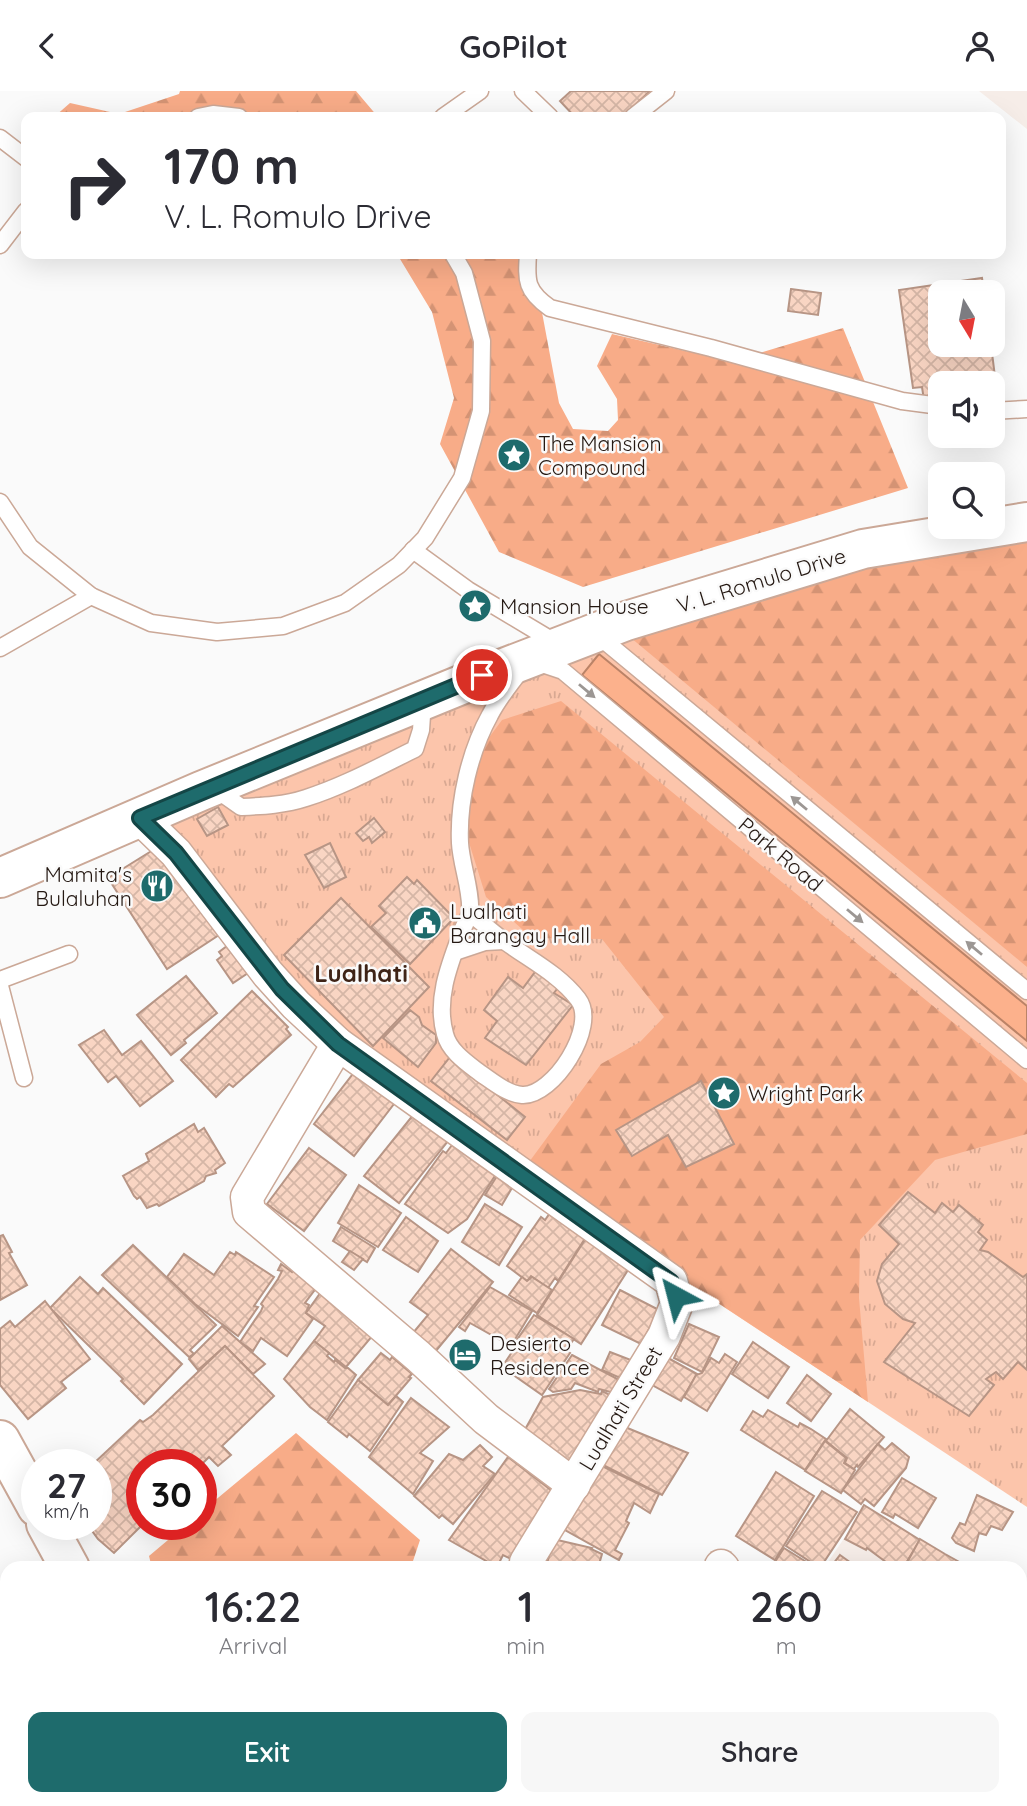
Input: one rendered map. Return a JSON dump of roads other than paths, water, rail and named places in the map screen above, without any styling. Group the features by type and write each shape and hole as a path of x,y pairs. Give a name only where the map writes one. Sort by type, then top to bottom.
{"main road":[{"name":"V. L. Romulo Drive","path":"0,878 212,786 561,646 736,587 863,549 1027,522"},
{"path":"0,1440 21,1478"},
{"path":"55,1540 66,1561"}],"street":[{"name":"Lualhati Street","path":"140,818 176,853 286,995 338,1044 671,1282 677,1303 671,1322 527,1561"},
{"name":"Lualhati Street","path":"338,1044 247,1197 249,1212 418,1356 486,1419 574,1485"}],"lane":[{"path":"450,112 480,91"},
{"path":"523,91 545,112"},
{"path":"639,112 666,91"},
{"path":"0,138 21,154"},
{"path":"0,245 21,218"},
{"path":"0,502 30,547 91,597 151,623 217,632 282,626 345,603 399,565 425,538 462,478 481,411 482,341 464,274 456,259"},
{"path":"528,259 529,288 535,297 550,307 902,401 928,404"},
{"path":"1005,410 1027,409"},
{"path":"413,550 468,590 561,646 1027,991"},
{"path":"0,648 91,597"},
{"path":"470,913 504,941 562,981 584,1010 581,1034 575,1047 547,1086 538,1093 519,1095 509,1091 469,1064 452,1048 445,1035 443,991 447,971 470,913 460,845 462,807 477,744 490,714 561,646"},
{"name":"Park Road","path":"561,646 563,671 1027,1060"},
{"path":"455,952 474,945 504,941"},
{"path":"0,980 69,954"},
{"path":"0,986 24,1078"}],"place":[{"name":"The Mansion Compound","path":"514,455"},
{"name":"Mansion House","path":"475,606"},
{"name":"Mamita's Bulaluhan","path":"157,886"},
{"name":"Lualhati Barangay Hall","path":"425,923"},
{"name":"Wright Park","path":"724,1093"},
{"name":"Desierto Residence","path":"465,1355"}],"district":[{"name":"Lualhati","path":"361,973"}]}
